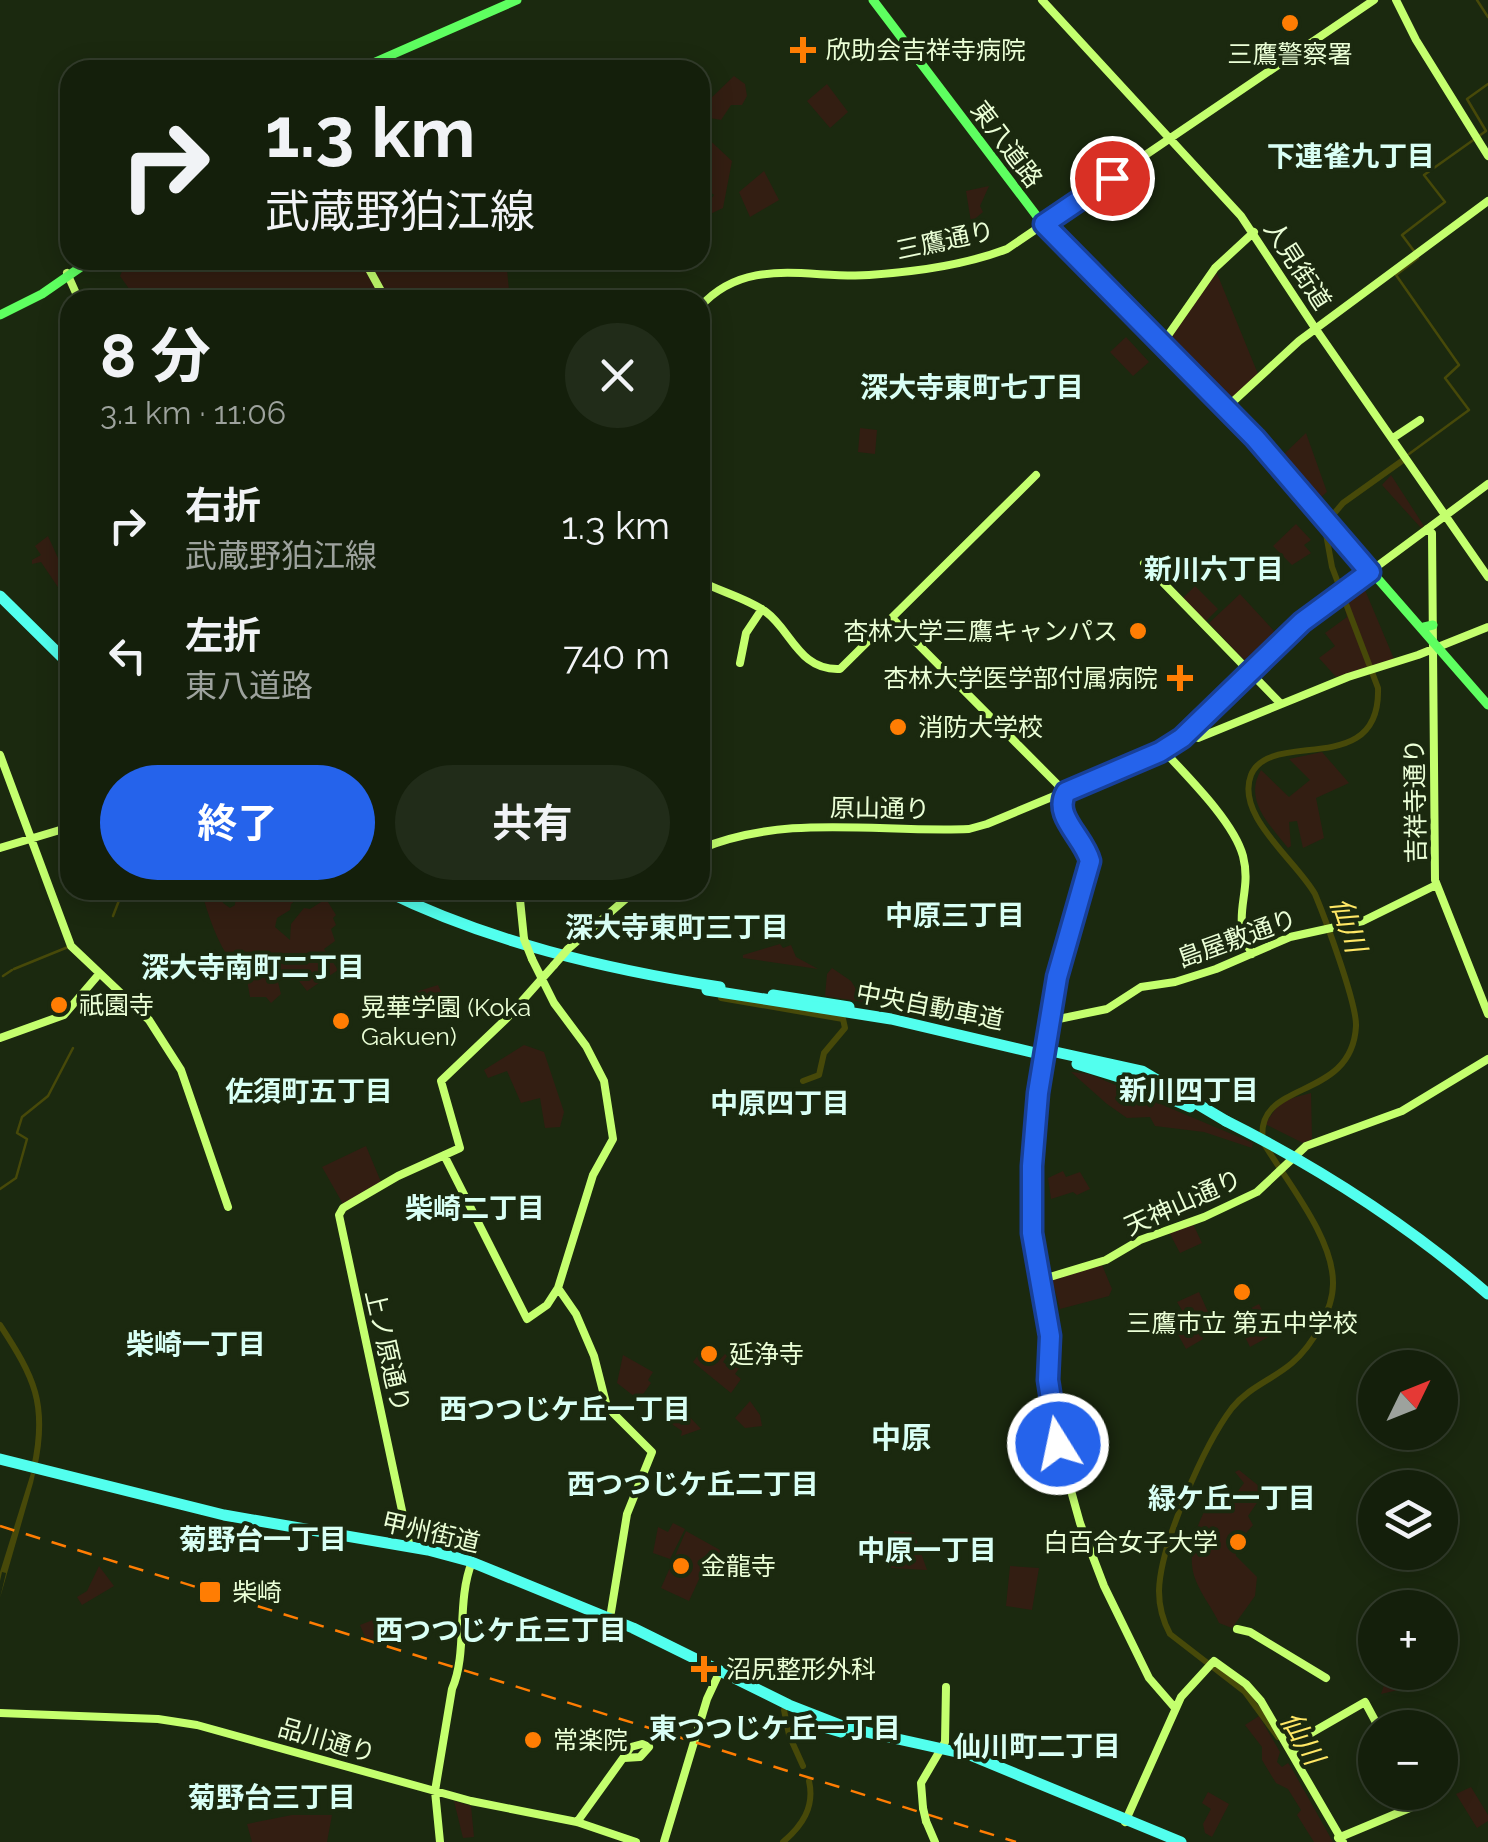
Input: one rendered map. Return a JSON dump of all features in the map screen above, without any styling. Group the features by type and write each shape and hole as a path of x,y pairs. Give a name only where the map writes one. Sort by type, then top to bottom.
{"highway":[{"path":"0,596 60,660"},
{"path":"0,604 60,661"},
{"name":"中央自動車道","path":"394,900 443,922 538,954 613,972 891,1019 1050,1054 1126,1066 1148,1074 1318,1176 1488,1297"},
{"name":"中央自動車道","path":"407,900 530,946 708,988"},
{"name":"中央自動車道","path":"1050,1054 1137,1075 1164,1087 1211,1118 1302,1161 1366,1201 1488,1297"},
{"name":"甲州街道","path":"0,1459 229,1516 472,1562 610,1618 720,1671 817,1725 978,1758 1182,1842"},
{"name":"甲州街道","path":"1125,1820 1168,1841"}],"main road":[{"path":"369,60 505,0"},
{"path":"381,60 516,0"},
{"name":"東八道路","path":"875,0 1047,223 1227,406 1488,702"},
{"path":"68,275 73,270"},
{"path":"0,313 76,270"},
{"name":"東八道路","path":"1372,570 1429,626 1436,643"}],"street":[{"name":"人見街道","path":"1042,0 1254,232 1488,578"},
{"name":"三鷹通り","path":"710,299 728,284 774,271 862,275 961,262 1007,249 1374,0"},
{"path":"1396,0 1488,156"},
{"path":"1227,406 1316,329 1488,201"},
{"path":"1164,342 1215,268 1254,232"},
{"path":"68,275 74,290"},
{"path":"1394,438 1420,420"},
{"path":"710,586 762,609 800,652 836,670 1036,476"},
{"path":"1488,484 1302,622 1188,733 1198,738 1436,643 1488,627"},
{"path":"1427,529 1432,533 1429,626"},
{"path":"1144,563 1281,704"},
{"path":"740,663 746,634 762,609"},
{"path":"892,618 1060,794 1062,811 1090,861 1062,958 1049,1021 1032,1166 1032,1233 1050,1338 1050,1399 1080,1524 1104,1586 1149,1678 1175,1708"},
{"name":"吉祥寺通り","path":"1436,643 1436,885 1488,1014"},
{"name":"原山通り","path":"710,845 790,827 969,829 1163,750 1188,733"},
{"path":"1163,750 1209,801 1240,848 1246,878 1240,920 1252,954"},
{"path":"0,754 72,946 136,1006 170,1050 181,1070 228,1207"},
{"path":"0,848 60,830"},
{"name":"島屋敷通り","path":"1049,1021 1107,1009 1141,987 1201,974 1286,939 1363,921 1436,885"},
{"path":"520,900 524,939 541,979 556,1007 590,1052 604,1081 614,1139 593,1175 558,1288 543,1309 527,1319 444,1155 460,1148 441,1081 532,990 541,979 568,949 624,900"},
{"path":"0,1038 62,1016 99,974"},
{"name":"天神山通り","path":"1040,1280 1106,1260 1140,1240 1258,1192 1309,1145 1402,1111 1488,1059"},
{"name":"上ノ原通り","path":"410,1548 338,1220 342,1210 382,1185 444,1155"},
{"path":"558,1288 576,1314 594,1356 606,1407 652,1452 627,1514 610,1618"},
{"path":"440,1842 436,1791 452,1690 459,1676 460,1632 472,1562"},
{"path":"1237,1629 1250,1632 1326,1678"},
{"path":"1125,1820 1175,1708 1212,1663 1254,1692 1341,1839 1405,1810"},
{"path":"664,1842 706,1699 720,1671"},
{"path":"935,1842 923,1808 921,1783 941,1749 946,1686"},
{"path":"1294,1754 1299,1740 1365,1702 1369,1710"},
{"name":"品川通り","path":"0,1714 158,1719 197,1725 436,1791 577,1822 636,1842"},
{"path":"577,1822 622,1759"}],"shaded area":[{"path":"734,76 745,84 747,96 742,105 731,105 721,120 710,118 710,99"},
{"path":"827,84 848,112 830,128 807,101"},
{"path":"710,140 732,161 723,208 710,214 714,195 710,192"},
{"path":"764,171 779,200 750,217 739,192"},
{"path":"989,186 980,206 983,212 971,222 966,191"},
{"path":"123,270 507,270 509,290 130,290 120,276"},
{"path":"1216,271 1258,374 1234,396 1228,396 1171,338"},
{"path":"1126,337 1149,362 1133,376 1110,352"},
{"path":"860,428 877,430 875,454 858,452"},
{"path":"1306,433 1327,492 1320,498 1283,455"},
{"path":"1391,475 1424,526 1421,528 1382,485"},
{"path":"1296,524 1311,540 1304,545 1311,553 1292,565 1273,546"},
{"path":"48,536 60,563 60,590 41,562 32,564 41,555 35,546"},
{"path":"1195,586 1218,609 1205,622 1183,598"},
{"path":"1365,590 1394,659 1336,677 1319,658 1335,646 1325,633 1347,617 1343,602"},
{"path":"1240,594 1274,631 1273,638 1250,661 1245,661 1209,623"},
{"path":"1322,752 1349,783 1316,798 1324,838 1303,848 1297,821 1289,822 1288,848 1261,812 1256,781 1261,770 1289,797 1310,780 1289,759"},
{"path":"204,900 222,900 230,908 235,900 296,900 290,910 277,918 275,927 290,940 291,924 304,908 327,900 336,915 336,925 331,929 335,941 324,949 338,970 307,991 292,972 278,982 281,994 271,1003 266,997 250,997 240,965 233,964"},
{"path":"780,944 783,948 791,945 796,957 818,969 743,958"},
{"path":"832,968 851,981 864,1002 825,996 827,974"},
{"name":"晃華学園 (Koka Gakuen)","path":"438,985 445,1000 410,1018 400,997"},
{"path":"524,1045 544,1052 564,1112 560,1127 545,1128 540,1098 521,1103 507,1071 488,1078 484,1070"},
{"path":"1071,1072 1089,1074 1253,1143 1252,1148 1204,1132 1155,1126 1150,1117 1127,1118"},
{"path":"1311,1093 1312,1139 1303,1143 1265,1124 1281,1101"},
{"path":"366,1146 381,1182 343,1204 322,1167"},
{"path":"1063,1171 1066,1177 1080,1172 1090,1189 1051,1199 1048,1178"},
{"path":"1193,1224 1202,1243 1180,1253 1169,1232"},
{"path":"1102,1265 1112,1289 1109,1296 1060,1309 1052,1280"},
{"path":"1199,1292 1208,1312 1188,1320 1177,1302"},
{"path":"1259,1304 1274,1334 1250,1347 1235,1316"},
{"path":"1195,1320 1203,1339 1186,1349 1174,1327"},
{"path":"699,1354 717,1363 725,1354 723,1362 733,1370 742,1364 735,1374 741,1379 731,1393 693,1362"},
{"path":"623,1355 653,1372 648,1380 651,1383 639,1400 617,1383"},
{"path":"668,1394 701,1429 681,1436 682,1431 663,1418 671,1405 665,1399"},
{"path":"750,1401 762,1426 745,1428 735,1418"},
{"path":"1239,1470 1265,1491 1248,1516 1253,1525 1235,1546 1236,1556 1257,1577 1255,1596 1232,1628 1219,1623 1201,1592 1193,1572 1192,1552 1199,1522 1208,1505 1225,1508 1244,1483 1235,1472"},
{"path":"31,1473 35,1474 33,1483 0,1598 6,1573 2,1572 0,1581 0,1572"},
{"path":"673,1523 685,1529 670,1559 653,1553 658,1527 668,1532"},
{"path":"686,1531 720,1550 716,1568 706,1564 689,1601 661,1588"},
{"path":"894,1531 914,1533 927,1570 891,1568"},
{"path":"99,1566 114,1586 82,1605 77,1597 87,1591"},
{"path":"1010,1566 1039,1568 1032,1610 1006,1606"},
{"path":"388,1614 398,1631 377,1641 365,1637 360,1625"},
{"path":"1259,1716 1280,1752 1277,1762 1282,1767 1288,1763 1291,1767 1333,1842 1314,1842 1297,1815 1301,1810 1288,1789 1276,1783 1262,1760 1262,1747 1245,1725"},
{"path":"1471,1787 1488,1821 1477,1828 1458,1793"},
{"path":"1208,1792 1229,1804 1212,1837 1205,1833 1203,1824 1211,1809 1202,1803"},
{"path":"454,1801 471,1806 474,1837 463,1838"},
{"path":"292,1815 332,1815 327,1842 252,1842 247,1824"}],"waterway":[{"name":"仙川","path":"1477,0 1488,17"},
{"name":"仙川","path":"1414,251 1402,235 1445,202 1424,175 1486,131 1467,99 1488,84"},
{"name":"仙川","path":"1409,454 1469,410 1445,378 1459,365 1396,275 1418,258"},
{"name":"仙川","path":"1278,1737 1245,1692 1170,1634 1162,1613 1161,1571 1175,1523 1221,1425 1246,1394 1300,1356 1320,1327 1332,1294 1326,1248 1307,1210 1263,1142 1264,1122 1287,1097 1338,1068 1350,1050 1355,1015 1315,894 1259,822 1248,790 1251,775 1262,762 1279,755 1344,744 1362,734 1374,716 1378,688 1332,567 1326,534 1332,516 1343,503 1406,458"},
{"path":"113,916 119,900"},
{"path":"14,969 68,947"},
{"path":"3,976 12,970"},
{"path":"721,998 843,1019 845,1028 824,1053 819,1075 803,1081"},
{"path":"0,1189 16,1178 27,1139 17,1133 22,1117 48,1096 73,1048"},
{"path":"0,1325 22,1360 35,1392 39,1426 34,1468"},
{"path":"784,1710 789,1735 803,1766"},
{"path":"783,1842 805,1815 810,1799 809,1781"}],"railway":[{"path":"0,1526 1016,1842"}],"place":[{"name":"三鷹警察署","path":"1290,23"},
{"name":"欣助会吉祥寺病院","path":"803,50"},
{"name":"杏林大学三鷹キャンパス","path":"1138,631"},
{"name":"杏林大学医学部付属病院","path":"1180,678"},
{"name":"消防大学校","path":"898,727"},
{"name":"祇園寺","path":"59,1005"},
{"name":"晃華学園 (Koka Gakuen)","path":"341,1021"},
{"name":"三鷹市立 第五中学校","path":"1242,1292"},
{"name":"延浄寺","path":"709,1354"},
{"name":"白百合女子大学","path":"1238,1542"},
{"name":"金龍寺","path":"681,1566"},
{"name":"柴崎","path":"210,1592"},
{"name":"沼尻整形外科","path":"704,1669"},
{"name":"常楽院","path":"533,1740"}],"district":[{"name":"下連雀九丁目","path":"1351,156"},
{"name":"深大寺東町七丁目","path":"972,387"},
{"name":"新川六丁目","path":"1214,569"},
{"name":"中原三丁目","path":"955,915"},
{"name":"深大寺東町三丁目","path":"677,927"},
{"name":"深大寺南町二丁目","path":"253,967"},
{"name":"新川四丁目","path":"1189,1090"},
{"name":"佐須町五丁目","path":"309,1091"},
{"name":"中原四丁目","path":"780,1103"},
{"name":"柴崎二丁目","path":"475,1208"},
{"name":"柴崎一丁目","path":"196,1344"},
{"name":"西つつじケ丘一丁目","path":"565,1409"},
{"name":"中原","path":"901,1437"},
{"name":"西つつじケ丘二丁目","path":"693,1484"},
{"name":"緑ケ丘一丁目","path":"1232,1498"},
{"name":"菊野台一丁目","path":"263,1539"},
{"name":"中原一丁目","path":"927,1550"},
{"name":"西つつじケ丘三丁目","path":"501,1630"},
{"name":"東つつじケ丘一丁目","path":"775,1728"},
{"name":"仙川町二丁目","path":"1037,1746"},
{"name":"菊野台三丁目","path":"272,1797"}],"route":[{"path":"1058,1444 1048,1380 1050,1336 1032,1233 1032,1166 1048,1026 1062,958 1090,861 1082,840 1062,811 1062,796 1160,752 1182,738 1302,622 1370,572 1255,438 1044,224 1112,178"}]}
